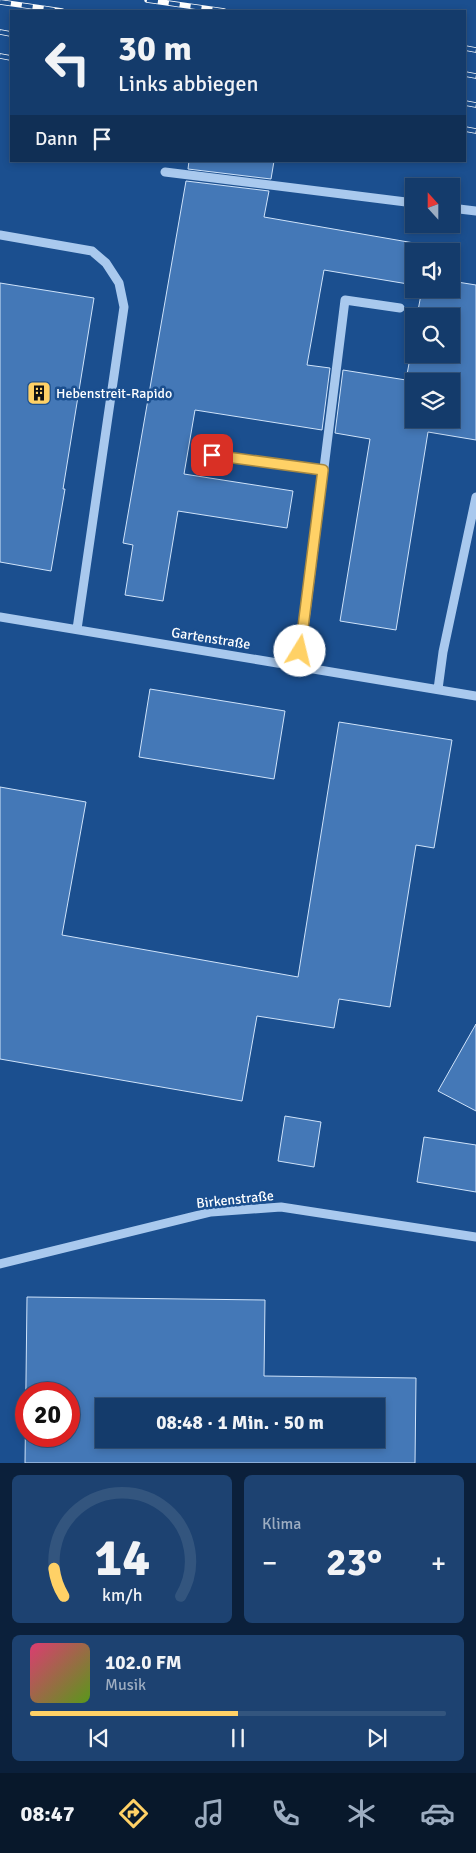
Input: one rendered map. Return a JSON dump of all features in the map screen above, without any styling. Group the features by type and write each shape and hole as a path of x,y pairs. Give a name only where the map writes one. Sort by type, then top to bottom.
{"street":[{"path":"165,172 405,202"},
{"path":"460,209 476,211"},
{"path":"0,235 92,252 106,263 119,283 124,307 77,630"},
{"path":"298,666 345,300 400,308"},
{"path":"212,455 323,470"},
{"path":"438,689 443,652 476,497"},
{"name":"Gartenstraße","path":"0,617 476,696"},
{"name":"Birkenstraße","path":"0,1264 211,1212 281,1208 476,1237"}],"building":[{"path":"189,162 274,162 271,179 188,169"},
{"path":"186,181 269,191 264,217 414,243 405,243 405,284 324,270 307,365 330,368 322,430 195,410 184,474 293,491 287,528 178,511 163,601 125,595 133,545 123,543"},
{"path":"460,282 476,285 476,440 428,432 396,630 340,621 370,439 335,433 343,370 405,380 405,428 460,428 460,373 407,373 409,363 460,363 460,308 418,308 420,298 460,298"},
{"name":"Hebenstreit-Rapido","path":"0,283 94,298 51,571 0,562"},
{"path":"150,689 285,711 274,779 139,757"},
{"path":"339,722 452,740 434,848 416,845 390,1007 339,999 334,1028 257,1016 242,1101 0,1059 0,787 86,802 62,935 298,977"},
{"path":"476,1024 476,1111 438,1091"},
{"path":"285,1116 321,1122 314,1167 278,1161"},
{"path":"424,1137 476,1145 476,1192 417,1182"},
{"path":"27,1297 265,1300 264,1376 416,1378 415,1463 25,1463 25,1447 80,1447 80,1382 26,1382"}],"railway":[{"path":"147,0 217,10"},
{"path":"0,2 55,10"},
{"path":"0,32 10,34"},
{"path":"466,48 476,50"},
{"path":"0,56 10,58"},
{"path":"466,74 476,76"},
{"path":"466,103 476,105"},
{"path":"466,129 476,131"}],"place":[{"name":"Hebenstreit-Rapido","path":"39,393"}],"route":[{"path":"212,455 323,470 300,651"}]}
